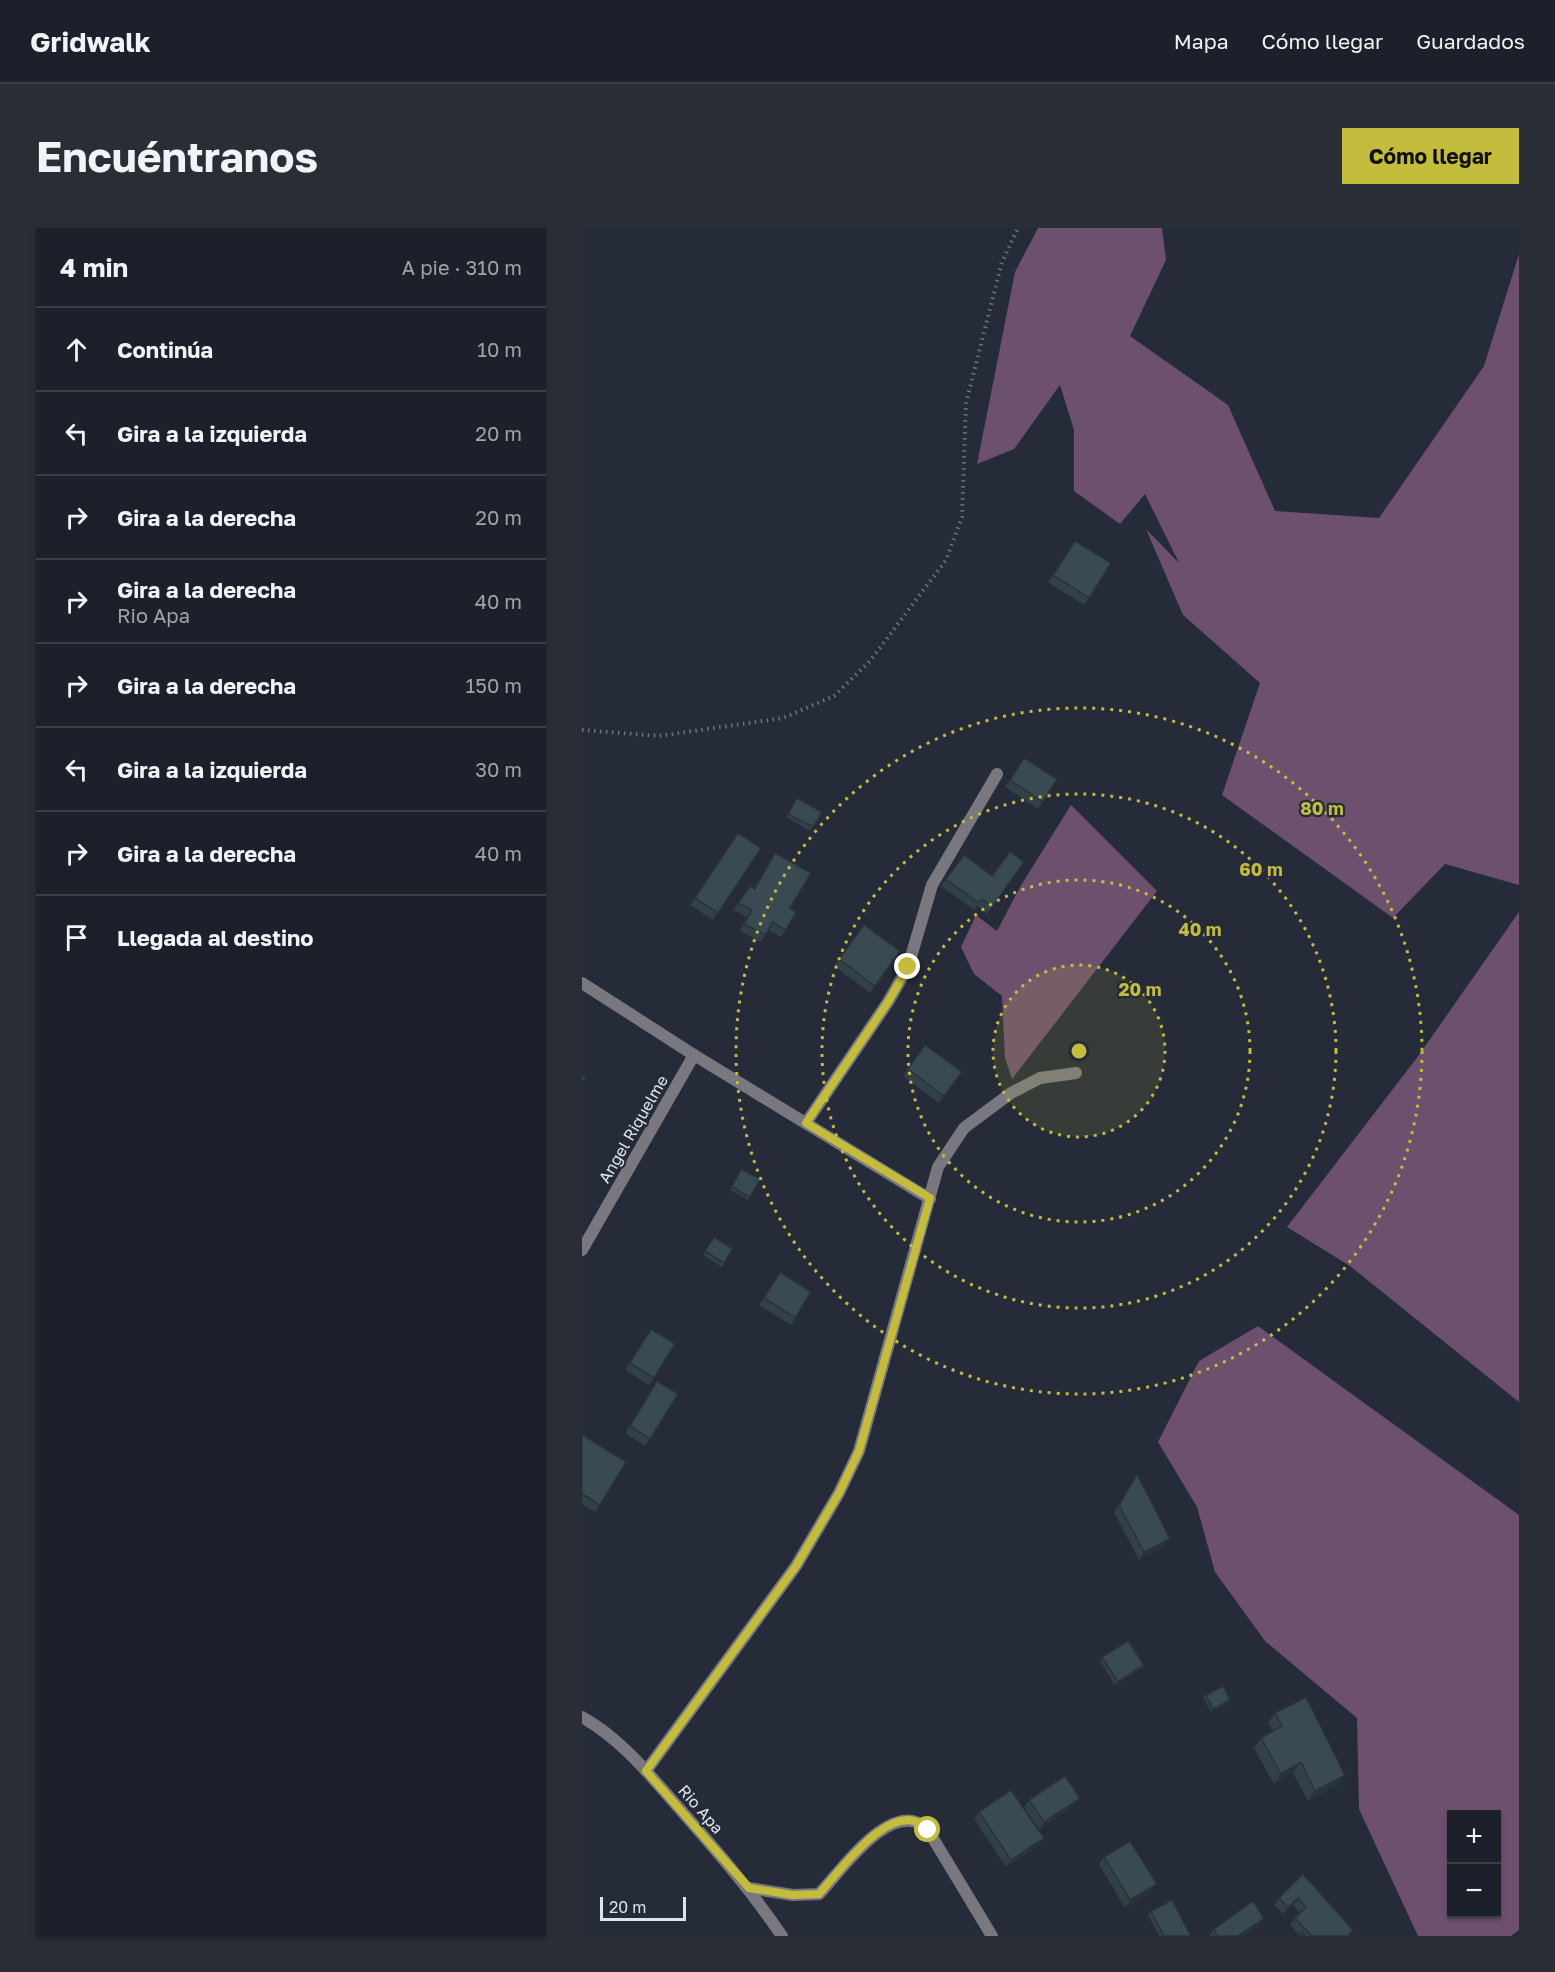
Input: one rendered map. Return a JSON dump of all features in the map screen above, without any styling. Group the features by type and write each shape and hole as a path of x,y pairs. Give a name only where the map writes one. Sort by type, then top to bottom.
{"street":[{"path":"806,1123 888,1002 908,967 932,885 997,774"},
{"path":"582,983 694,1055 930,1198"},
{"name":"Angel Riquelme","path":"582,1250 694,1055"},
{"path":"646,1771 796,1566 839,1493 859,1451 938,1167 964,1128 1011,1093 1040,1078 1076,1073"},
{"name":"Rio Apa","path":"582,1717 603,1729 646,1771 749,1888 782,1936"},
{"path":"749,1888 793,1895 819,1894 880,1829 897,1821 915,1820 928,1830 992,1936"}],"path":[{"path":"582,730 659,736 783,718 834,696 870,661 946,560 962,517 966,403 1002,262 1018,228"}],"shaded area":[{"path":"1038,228 1162,228 1166,260 1130,336 1228,405 1275,511 1379,518 1484,366 1519,254 1519,885 1445,864 1393,918 1222,795 1260,683 1183,615 1146,529 1179,563 1145,494 1120,524 1074,491 1074,430 1060,385 1014,449 977,464 1015,272"},
{"path":"1071,805 1157,891 1012,1079 1005,1058 1002,996 974,974 961,947 976,915 997,931 1020,887"},
{"path":"1519,912 1519,1402 1350,1266 1287,1227 1419,1055"},
{"path":"1258,1326 1519,1515 1519,1930 1511,1936 1418,1936 1359,1809 1357,1718 1265,1641 1215,1572 1197,1507 1158,1442 1199,1361"}],"building":[{"path":"1075,541 1111,563 1089,598 1053,575"},
{"path":"1024,758 1057,779 1043,802 1010,780"},
{"path":"797,798 822,812 813,827 788,814"},
{"path":"738,833 761,848 718,913 695,898"},
{"path":"1010,852 1024,862 992,907 982,899 979,903 946,879 964,855 992,876"},
{"path":"775,853 811,873 790,908 796,912 786,930 772,922 766,935 744,924 752,910 738,903 750,886 755,889"},
{"path":"864,925 900,951 875,986 839,959"},
{"path":"925,1045 962,1072 944,1096 908,1069"},
{"path":"741,1169 760,1179 750,1197 732,1187"},
{"path":"714,1237 733,1249 724,1263 705,1251"},
{"path":"780,1272 811,1292 795,1318 764,1298"},
{"path":"651,1329 675,1344 654,1378 630,1363"},
{"path":"657,1381 678,1394 650,1439 630,1426"},
{"path":"583,1435 626,1462 600,1505 582,1494"},
{"path":"1137,1474 1170,1539 1144,1552 1119,1505"},
{"path":"1128,1641 1144,1665 1118,1682 1102,1657"},
{"path":"1223,1686 1230,1700 1213,1709 1206,1695"},
{"path":"1306,1697 1345,1775 1315,1791 1301,1762 1281,1774 1261,1738 1282,1726 1275,1713"},
{"path":"1065,1776 1080,1798 1044,1822 1029,1800"},
{"path":"1011,1790 1044,1838 1011,1860 979,1812"},
{"path":"1130,1841 1157,1884 1130,1900 1104,1857"},
{"path":"1303,1874 1353,1930 1347,1936 1312,1936 1295,1918 1306,1907 1298,1898 1288,1907 1279,1898"},
{"path":"1172,1900 1191,1936 1164,1936 1151,1911"},
{"path":"1253,1901 1264,1918 1238,1936 1218,1936 1214,1929"}],"route":[{"path":"908,967 888,1002 806,1123 930,1198 905,1294 859,1451 839,1493 796,1566 743,1641 686,1713 646,1771 749,1888 793,1895 819,1894 880,1829 897,1821 915,1820 928,1830"}]}
